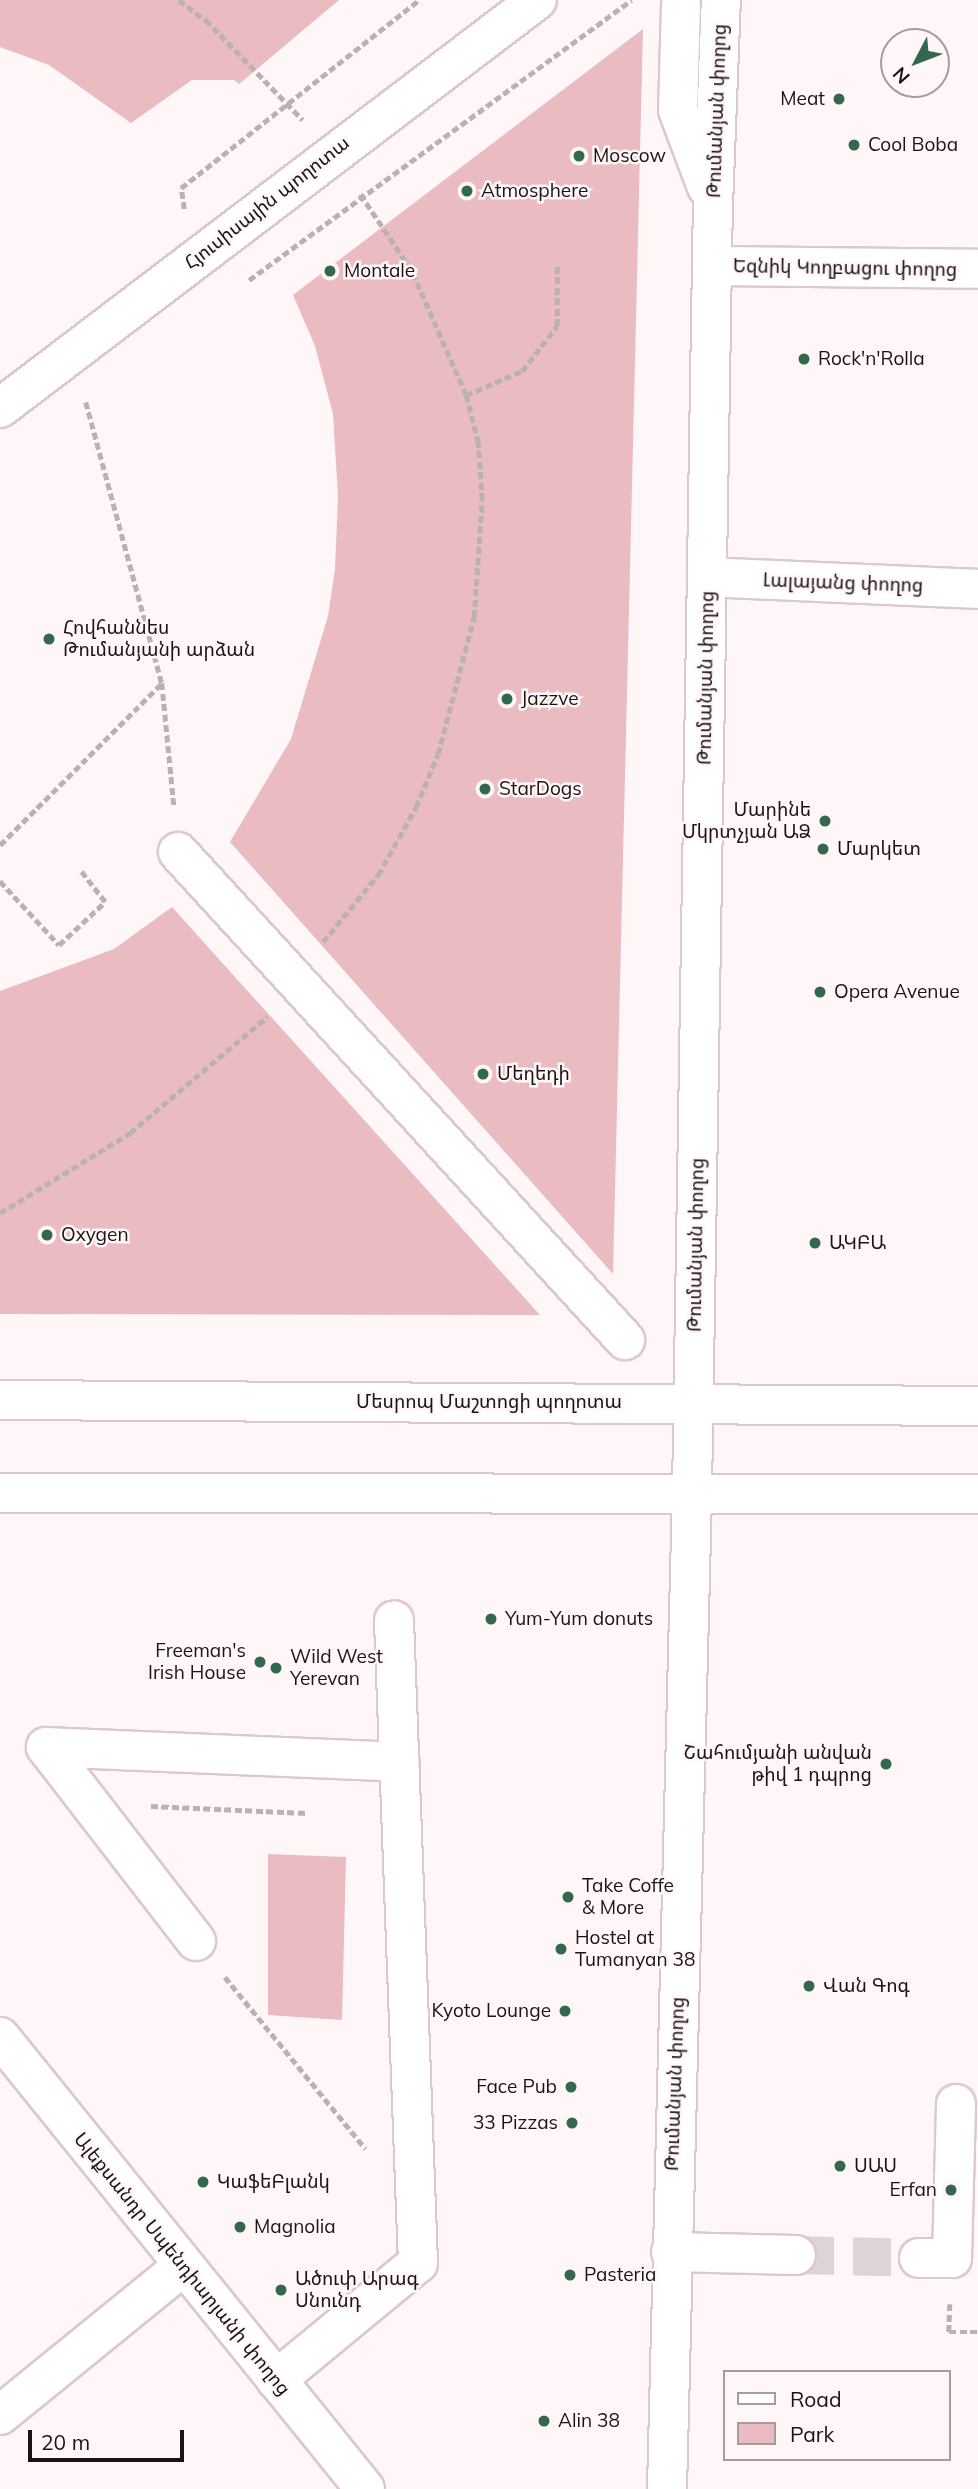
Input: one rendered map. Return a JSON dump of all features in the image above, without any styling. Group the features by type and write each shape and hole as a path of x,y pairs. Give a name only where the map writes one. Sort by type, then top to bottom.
{"main road":[{"name":"Հյուսիսային պողոտա","path":"0,408 332,153 537,0"},
{"name":"Թումանյան փողոց","path":"667,2489 694,1404 713,205 721,0"},
{"path":"681,5 678,110 713,205"},
{"name":"Եզնիկ Կողբացու փողոց","path":"712,266 978,269"},
{"name":"Լալայանց փողոց","path":"707,578 978,589"},
{"path":"178,852 301,990 625,1340"},
{"name":"Մեսրոպ Մաշտոցի պողոտա","path":"0,1400 978,1406"},
{"path":"0,1493 978,1494"},
{"path":"276,2380 418,2263 394,1620"},
{"path":"196,1941 46,1747 400,1762"},
{"name":"Ալեքսանդր Սպենդիարյանի փողոց","path":"0,2037 182,2267 365,2489"},
{"path":"919,2258 952,2258 956,2104"},
{"path":"671,2252 796,2255"},
{"path":"0,2415 182,2267"}],"path":[{"path":"0,1213 130,1133 301,990 326,937 378,875 416,807 438,754 474,617 478,568 479,455 466,395 411,270 332,153 289,103 206,20 179,0"},
{"path":"185,214 181,188 419,0"},
{"path":"253,281 632,0"},
{"path":"466,395 522,371 557,326 557,266"},
{"path":"73,354 162,683 178,852"},
{"path":"0,845 162,683"},
{"path":"0,881 59,945 105,902 80,870"},
{"path":"90,1804 307,1812"},
{"path":"196,1941 417,2212"}],"green space":[{"path":"0,0 339,0 239,84 234,80 192,80 131,123 49,65 0,47"},
{"path":"643,29 613,1274 230,842 291,739 328,616 335,569 338,497 333,414 315,346 293,295"},
{"path":"172,907 540,1315 0,1314 0,991 114,949"},
{"path":"268,1854 346,1857 342,2020 268,2015"}],"tunnel":[{"path":"796,2255 919,2258"}],"place":[{"name":"Meat","path":"839,99"},
{"name":"Cool Boba","path":"854,145"},
{"name":"Moscow","path":"579,156"},
{"name":"Atmosphere","path":"467,191"},
{"name":"Montale","path":"330,271"},
{"name":"Rock'n'Rolla","path":"804,359"},
{"name":"Հովհաննես Թումանյանի արձան","path":"49,639"},
{"name":"Jazzve","path":"507,699"},
{"name":"StarDogs","path":"485,789"},
{"name":"Մարինե Մկրտչյան ԱՁ","path":"825,821"},
{"name":"Մարկետ","path":"823,849"},
{"name":"Opera Avenue","path":"820,992"},
{"name":"Մեղեդի","path":"483,1074"},
{"name":"Oxygen","path":"47,1235"},
{"name":"ԱԿԲԱ","path":"815,1243"},
{"name":"Yum-Yum donuts","path":"491,1619"},
{"name":"Freeman's Irish House","path":"260,1662"},
{"name":"Wild West Yerevan","path":"276,1668"},
{"name":"Շահումյանի անվան թիվ 1 դպրոց","path":"886,1764"},
{"name":"Take Coffe & More","path":"568,1897"},
{"name":"Hostel at Tumanyan 38","path":"561,1949"},
{"name":"Վան Գոգ","path":"809,1986"},
{"name":"Kyoto Lounge","path":"565,2011"},
{"name":"Face Pub","path":"571,2087"},
{"name":"33 Pizzas","path":"572,2123"},
{"name":"ՍԱՍ","path":"840,2166"},
{"name":"ԿաֆեԲլանկ","path":"203,2182"},
{"name":"Erfan","path":"951,2190"},
{"name":"Magnolia","path":"240,2227"},
{"name":"Pasteria","path":"570,2275"},
{"name":"Ածուփ Արագ Սնունդ","path":"281,2290"},
{"name":"Alin 38","path":"544,2421"}]}
